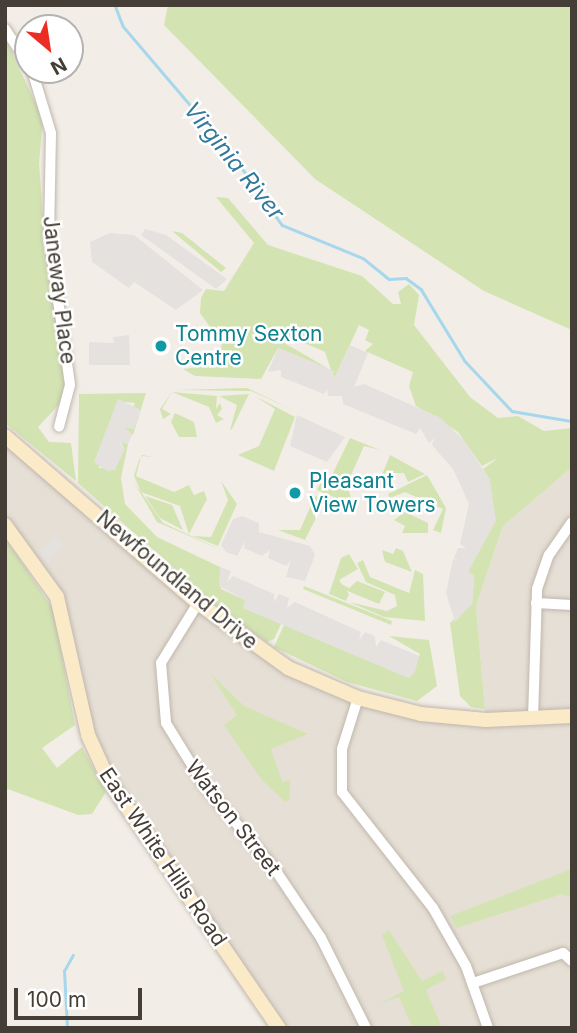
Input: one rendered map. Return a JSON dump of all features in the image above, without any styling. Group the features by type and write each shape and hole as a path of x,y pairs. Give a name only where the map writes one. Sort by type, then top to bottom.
{"street":[{"name":"Janeway Place","path":"36,84 51,133 49,237 70,385 59,427"},
{"name":"Newfoundland Drive","path":"5,436 198,603 268,656 358,698 440,717 533,719 572,716"},
{"path":"533,719 536,603 549,555 572,522"},
{"name":"East White Hills Road","path":"5,525 57,597 88,735 109,781 279,1028"},
{"name":"Watson Street","path":"198,603 160,663 166,723 204,785 274,868 321,938 366,1028"},
{"path":"536,603 572,605"},
{"path":"358,698 342,749 342,792 426,897 473,983 488,1028"},
{"path":"473,983 563,953 572,961"}],"shaded area":[{"path":"145,229 166,235 227,279 216,289 141,235"},
{"path":"110,233 134,235 203,290 176,310 134,282 129,288 92,262 90,242"},
{"path":"129,335 130,365 89,365 89,342 114,343 113,337"},
{"path":"350,345 368,353 354,387 364,384 439,417 464,440 490,480 496,521 468,572 474,576 472,604 455,622 446,593 453,559 460,561 454,558 458,548 466,548 460,544 469,504 453,469 432,445 434,438 429,443 420,428 416,434 343,404 342,396 328,396 327,389 324,394 281,377 281,370 268,372 278,348 334,371 334,379"},
{"path":"118,399 141,410 134,429 124,428 132,435 128,444 119,443 125,449 115,470 107,471 94,462"},
{"path":"297,415 345,437 327,462 290,446"},
{"path":"5,436 243,639 358,698 486,720 476,606 503,526 572,467 572,1028 279,1028 96,757 64,615 5,525"},
{"path":"242,516 259,523 259,532 310,546 315,555 305,581 286,577 291,560 286,566 268,558 270,550 262,556 244,548 245,541 237,556 226,552 221,545 233,519"},
{"path":"54,534 64,547 50,557 50,567 36,549 44,550"},
{"path":"220,567 231,571 227,582 233,576 274,594 274,602 279,594 289,598 287,608 295,602 361,632 359,640 365,632 375,636 376,647 381,640 419,656 415,672 409,678 243,608 245,600 219,586"}],"green space":[{"path":"168,5 572,5 572,330 484,291 315,179 164,25"},
{"path":"5,38 14,57 14,84 27,84 43,119 39,163 46,262 65,371 65,398 38,427 49,442 71,443 76,481 5,423"},
{"path":"216,197 228,198 268,245 362,276 393,304 401,304 398,292 409,284 419,295 414,325 470,397 498,418 518,416 544,431 572,428 572,467 503,526 476,606 485,709 471,707 460,696 450,623 472,604 474,576 468,572 486,532 490,480 483,469 498,458 482,466 458,432 416,406 409,386 413,372 365,351 373,344 365,340 369,330 359,325 334,379 325,352 284,334 281,341 329,369 278,348 261,379 195,376 183,369 214,365 222,344 200,313 201,298 206,289 224,291 254,243"},
{"path":"172,231 182,233 226,268 221,272"},
{"path":"247,388 293,410 251,391 175,390"},
{"path":"172,392 217,396 216,409 220,403 222,409 217,415 224,419 216,423 209,407"},
{"path":"172,392 162,409 171,414 163,419 160,409"},
{"path":"146,393 133,435 124,428 135,403 124,402 99,468 109,468 124,448 120,441 128,444 121,478 125,504 157,537 220,567 221,589 245,600 244,608 281,624 274,639 267,642 224,612 78,483 79,394"},
{"path":"249,394 230,430 237,405 219,396"},
{"path":"255,396 295,417 274,471 238,455 259,446 275,409"},
{"path":"175,413 194,422 197,437 179,437 171,422"},
{"path":"350,438 380,450 364,446 347,484 353,505 317,490 322,480 328,483"},
{"path":"390,455 425,474 408,482 404,473 393,473 375,492"},
{"path":"141,457 136,476 174,492 189,485 194,495 204,491 207,499 189,534 180,506 141,492 134,476"},
{"path":"427,475 446,508 441,533 433,530 443,509 405,492 390,498 388,494"},
{"path":"221,481 237,504 218,546 193,536 211,537 228,500"},
{"path":"134,482 163,523 226,552 157,522"},
{"path":"145,496 172,505 183,530 160,518"},
{"path":"315,496 355,515 323,504 305,540 278,530 300,530"},
{"path":"405,512 428,523 428,533 402,533 405,526 394,520"},
{"path":"5,538 53,609 75,725 42,748 57,768 82,747 106,792 92,814 78,815 5,788"},
{"path":"396,548 403,551 412,572 385,562 382,550 393,554"},
{"path":"349,554 358,569 339,580 349,594 346,601 329,594 341,558"},
{"path":"363,560 370,577 409,593 415,570 423,574 425,621 384,617 349,602 387,611 397,606 395,595 366,582 357,563"},
{"path":"357,581 385,592 379,604 345,590 341,584 349,588"},
{"path":"304,586 392,621 391,625 303,589"},
{"path":"284,625 409,678 420,654 389,636 429,640 437,686 417,701 347,682 274,647"},
{"path":"210,673 244,706 308,734 271,749 282,782 290,780 290,799 285,802 261,779 224,725 237,715"},
{"path":"572,869 572,898 562,894 457,928 450,916"},
{"path":"389,930 422,981 443,971 446,979 426,990 442,1028 413,1028 399,997 379,1004 404,991 382,935"}],"waterway":[{"name":"Virginia River","path":"115,5 123,26 232,154 282,225 363,258 389,279 406,278 421,289 465,361 512,411 572,421"},
{"path":"67,1028 64,971 73,955"}],"place":[{"name":"Tommy Sexton Centre","path":"161,346"},
{"name":"Pleasant View Towers","path":"295,493"}]}
